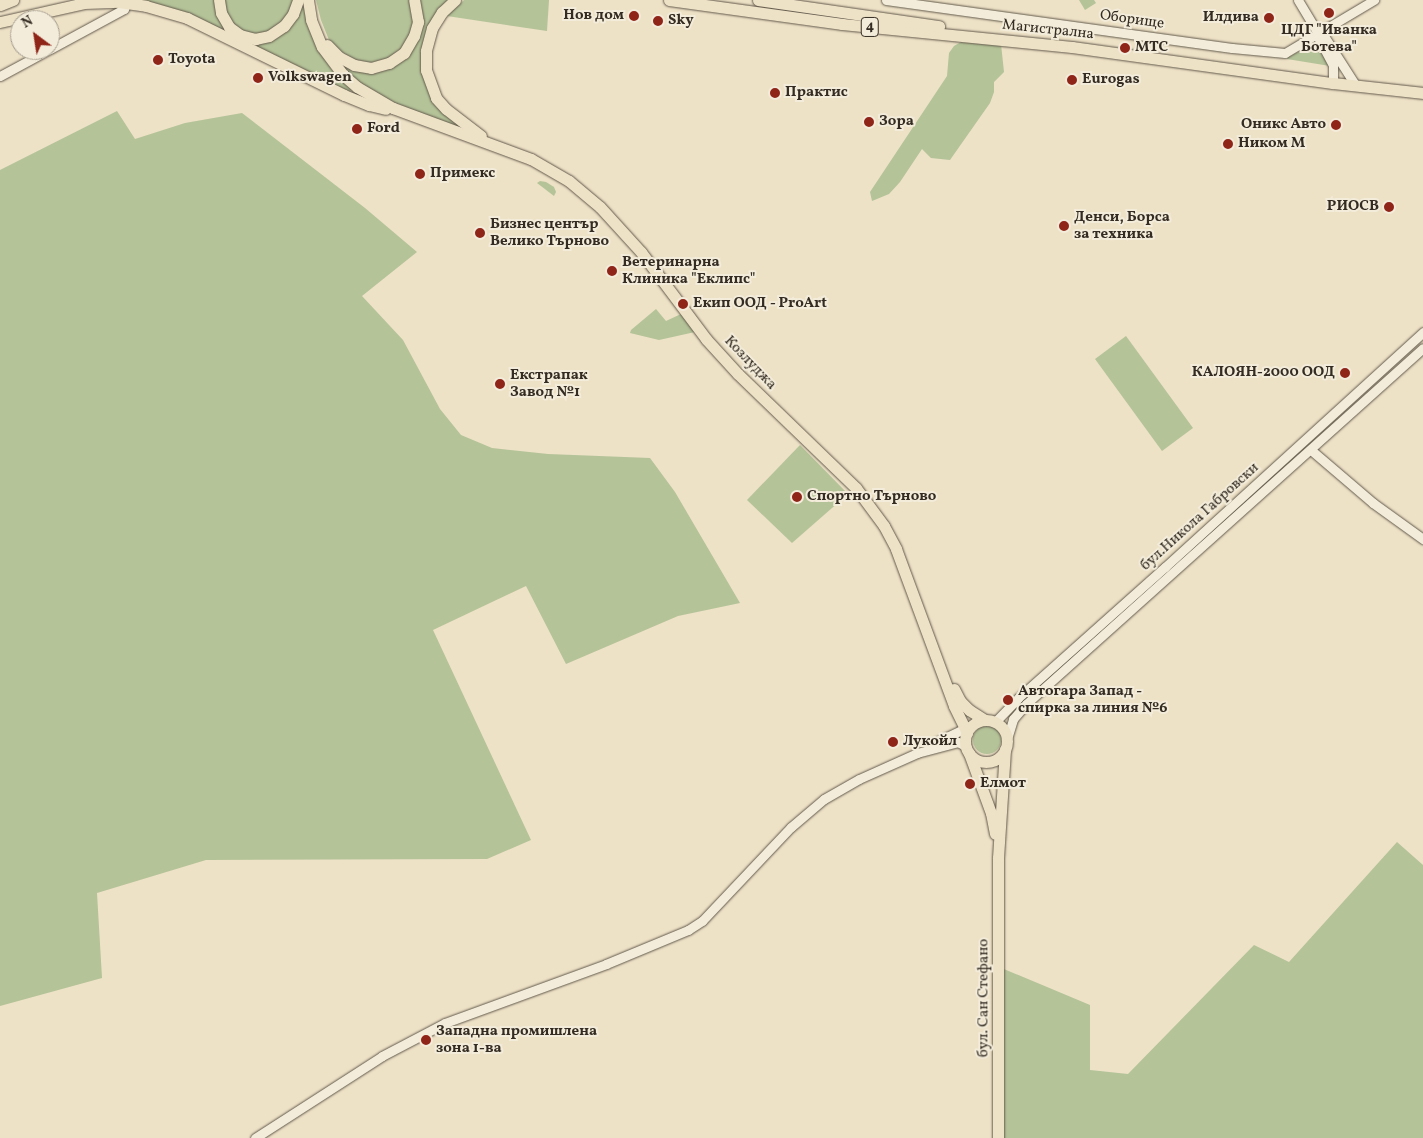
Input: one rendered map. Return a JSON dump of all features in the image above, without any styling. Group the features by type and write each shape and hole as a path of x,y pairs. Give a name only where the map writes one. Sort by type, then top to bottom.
{"main road":[{"path":"0,3 6,0"},
{"path":"0,3 13,0"},
{"path":"0,20 54,0"},
{"path":"219,0 221,13 229,27 240,35 255,39 269,36 284,26 293,14 298,0"},
{"path":"308,0 311,20 317,38 328,56 357,88 393,108 492,144"},
{"path":"311,20 322,38 339,57 354,65 377,67 395,60 404,53 412,41 418,22 414,0"},
{"path":"455,0 442,12 432,28 426,51 427,76 436,98 446,110 492,144"},
{"name":"Магистрална","path":"668,0 842,24 1072,46 1333,83 1423,93"},
{"path":"763,1 794,0"},
{"path":"817,0 823,5 869,17"},
{"name":"4","path":"763,1 1072,46"},
{"path":"0,20 94,2 126,3 156,8 186,18 350,97 379,108 393,108"},
{"path":"350,97 357,88"},
{"name":"Козлуджа","path":"492,144 531,159 556,173 600,207 641,252 701,334 738,374 856,488 884,526 896,549 954,706 968,728"},
{"name":"Козлуджа","path":"934,649 960,701 969,710 990,721"},
{"path":"990,721 1004,730 1006,744 999,757 989,761 978,760 968,750 968,728 990,721"},
{"name":"бул. Сан Стефано","path":"998,1138 998,858 1006,744"},
{"name":"бул. Сан Стефано","path":"968,750 991,813 998,858"}],"street":[{"name":"Оборище","path":"886,0 1232,48 1284,53 1318,33"},
{"path":"1298,0 1318,33 1319,39 1333,64 1333,83"},
{"path":"1318,33 1374,0"},
{"path":"60,43 124,9 126,3"},
{"path":"1318,33 1324,36 1356,86"},
{"path":"0,76 29,60"},
{"name":"бул.Никола Габровски","path":"990,721 1137,593 1423,332"},
{"name":"бул.Никола Габровски","path":"1006,744 1013,719 1026,704 1423,348"},
{"path":"1311,450 1373,503 1423,539"},
{"path":"255,1138 382,1056 445,1024 606,964 688,930 702,920 791,826 811,809 860,779 968,728"},
{"path":"917,753 958,742 968,750"}],"green space":[{"path":"130,0 216,0 222,21 264,41 302,0 308,27 317,48 334,73 352,89 348,93 263,52"},
{"path":"222,0 294,0 288,16 266,33 247,34 230,21"},
{"path":"316,0 410,0 414,21 406,43 392,57 370,63 356,62 333,46 329,40"},
{"path":"417,0 450,0 442,8 424,75 462,129 390,101 351,77 336,60 350,66 405,57"},
{"path":"464,0 549,0 547,31 447,16"},
{"path":"1079,0 1094,0 1096,3 1085,10"},
{"path":"961,42 1001,44 1004,72 994,82 994,92 990,103 950,160 931,158 922,149 900,182 889,194 872,201 870,192 947,76 949,53 954,46"},
{"path":"1314,43 1330,66 1287,59 1287,58"},
{"path":"117,111 135,139 185,123 242,113 365,208 417,252 362,296 403,340 440,409 461,435 492,448 548,454 650,458 675,492 740,603 678,616 566,664 526,586 433,630 531,840 487,859 206,860 97,893 102,978 0,1006 0,170"},
{"path":"540,181 554,187 556,192 554,196 537,183"},
{"path":"656,309 666,321 681,314 695,332 659,340 630,333 631,330"},
{"path":"1126,336 1193,428 1162,451 1095,359"},
{"name":"Спортно Търново","path":"800,445 848,494 792,543 747,500"},
{"path":"987,726 997,730 1001,740 997,750 987,754 977,750 973,740 977,730"},
{"path":"1397,842 1423,865 1423,1138 998,1138 999,967 1090,1005 1090,1070 1128,1074 1254,945 1289,962"}],"place":[{"name":"ЦДГ \"Иванка Ботева\"","path":"1329,13"},
{"name":"Нов дом","path":"634,16"},
{"name":"Илдива","path":"1269,18"},
{"name":"Sky","path":"658,21"},
{"name":"МТС","path":"1125,48"},
{"name":"Toyota","path":"158,60"},
{"name":"Volkswagen","path":"258,78"},
{"name":"Eurogas","path":"1072,80"},
{"name":"Практис","path":"775,93"},
{"name":"Зора","path":"869,122"},
{"name":"Оникс Авто","path":"1336,125"},
{"name":"Ford","path":"357,129"},
{"name":"Ником М","path":"1228,144"},
{"name":"Примекс","path":"420,174"},
{"name":"РИОСВ","path":"1389,207"},
{"name":"Денси, Борса за техника","path":"1064,226"},
{"name":"Бизнес център Велико Търново","path":"480,233"},
{"name":"Ветеринарна Клиника \"Еклипс\"","path":"612,271"},
{"name":"Екип ООД - ProArt","path":"683,304"},
{"name":"КАЛОЯН-2000 ООД","path":"1345,373"},
{"name":"Екстрапак Завод №1","path":"500,384"},
{"name":"Спортно Търново","path":"797,497"},
{"name":"Автогара Запад - спирка за линия №6","path":"1008,700"},
{"name":"Лукойл","path":"893,742"},
{"name":"Елмот","path":"970,784"},
{"name":"Западна промишлена зона 1-ва","path":"426,1040"}]}
